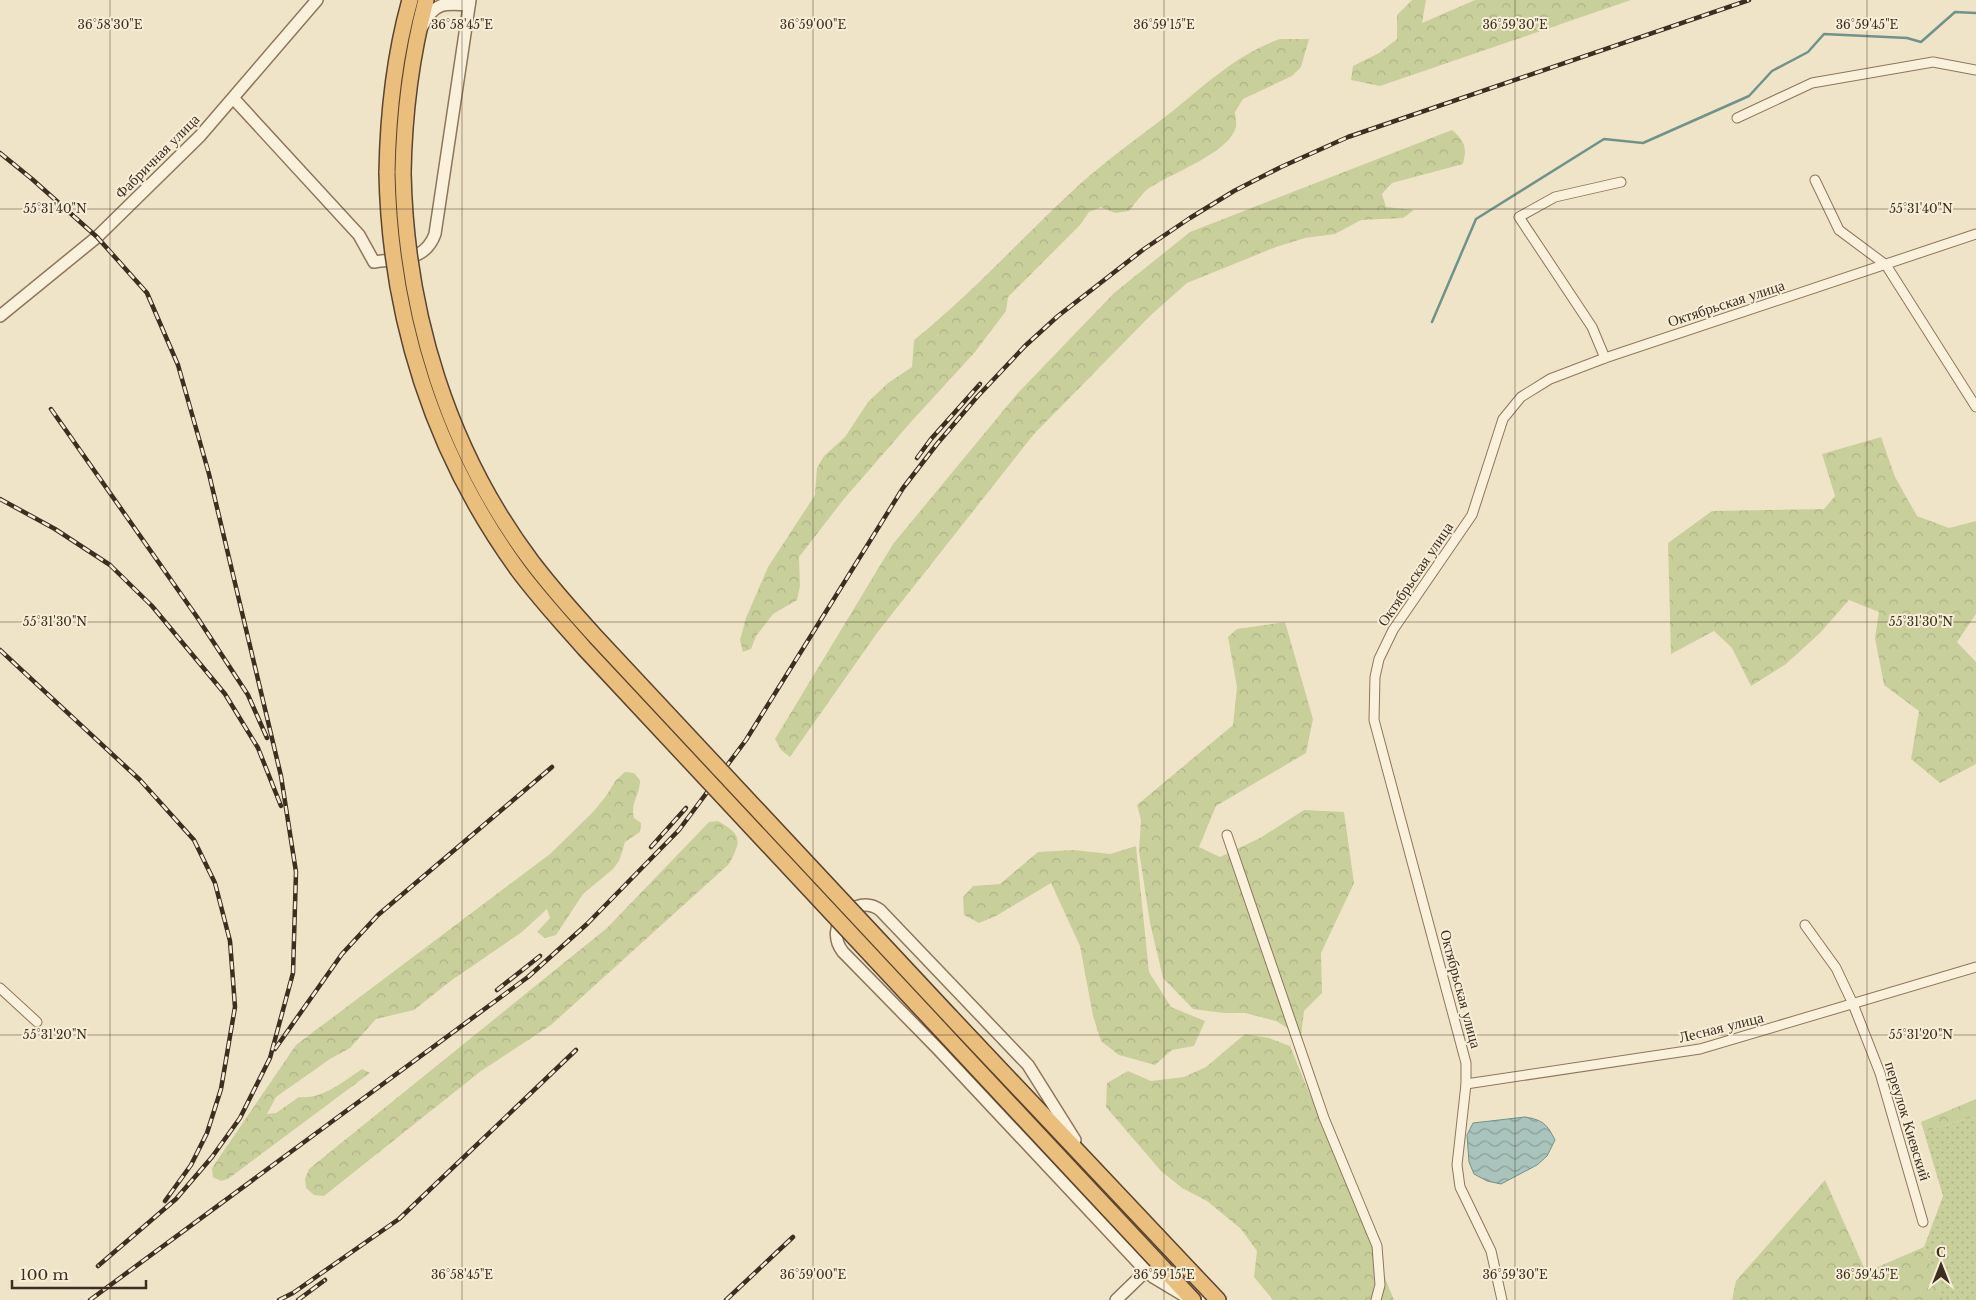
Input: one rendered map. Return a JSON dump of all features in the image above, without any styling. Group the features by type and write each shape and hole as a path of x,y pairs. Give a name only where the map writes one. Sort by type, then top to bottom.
{"highway":[{"path":"410,0 395,64 388,137 388,210 395,278 419,377 443,440 458,472 496,539 539,596 584,648 1192,1300"},
{"path":"426,0 416,41 406,114 403,173 404,210 411,275 434,372 458,434 472,465 510,530 556,592 596,637 1218,1300"}],"street":[{"name":"Фабричная улица","path":"0,316 97,237 200,136 234,99 317,0"},
{"path":"401,0 402,29"},
{"path":"234,99 359,235 374,262 419,254 430,246 437,228 470,2 446,4 435,8 424,24 416,41"},
{"path":"1737,118 1812,82 1933,62 1976,70"},
{"path":"1815,180 1839,230 1886,265 1976,407"},
{"path":"1605,358 1592,327 1518,217 1554,197 1621,182"},
{"name":"Октябрьская улица","path":"1502,1300 1491,1251 1460,1187 1457,1165 1466,1084 1466,1062 1374,720 1374,677 1379,659 1392,630 1472,515 1502,419 1521,397 1543,384 1605,358 1976,234"},
{"path":"1227,835 1324,1118 1377,1246 1380,1285 1376,1300"},
{"path":"1110,1186 1071,1135 1040,1082 1012,1047 880,910 869,905 849,911 838,922 836,928 835,935 838,947 937,1048 1146,1271 1192,1300"},
{"name":"переулок Киевский","path":"1805,925 1836,968 1853,1004 1880,1073 1923,1222"},
{"name":"Лесная улица","path":"1466,1084 1700,1049 1976,968"},
{"path":"0,988 37,1022"},
{"path":"1011,1104 1044,1161"},
{"path":"1116,1300 1146,1271"}],"green space":[{"path":"1412,0 1426,0 1422,23 1475,0 1631,0 1380,86 1351,80 1353,66 1379,53 1397,39 1397,15"},
{"path":"1280,39 1309,39 1301,67 1292,76 1243,99 1235,112 1236,127 1223,145 1198,162 1149,188 1129,211 1115,213 1101,207 1089,212 1080,225 1008,297 1006,311 975,352 844,499 799,557 800,586 797,600 773,614 756,636 751,649 743,652 740,640 746,618 768,567 815,495 817,468 824,456 845,437 868,402 888,383 912,367 914,340 957,303 1058,204 1102,165 1237,60"},
{"path":"1452,130 1464,145 1463,164 1392,183 1382,194 1386,207 1414,210 1403,218 1361,220 1335,234 1305,238 1276,247 1187,283 1151,315 1034,434 877,633 790,757 781,750 775,739 893,544 1017,394 1114,293 1190,232"},
{"path":"1881,437 1895,477 1917,516 1949,528 1976,521 1976,614 1957,642 1976,662 1976,764 1940,783 1911,759 1919,711 1884,685 1875,638 1879,612 1849,600 1820,633 1786,664 1751,686 1732,648 1714,631 1671,654 1668,543 1712,511 1824,509 1835,496 1822,454"},
{"path":"1285,622 1313,719 1306,753 1216,806 1199,847 1220,857 1260,838 1304,810 1344,812 1354,883 1321,953 1322,993 1304,1011 1301,1036 1276,1021 1245,1013 1224,1013 1193,1009 1163,978 1150,923 1139,851 1141,820 1137,805 1233,725 1237,687 1228,637 1237,629"},
{"path":"625,772 634,773 640,780 633,813 634,818 641,823 640,832 625,842 619,861 613,869 583,894 556,935 545,938 537,932 550,918 547,909 522,932 452,980 414,1010 376,1019 350,1048 330,1059 276,1097 267,1114 276,1113 299,1097 316,1096 324,1093 362,1069 370,1073 228,1179 221,1181 213,1177 212,1168 296,1045 550,854 594,811 616,780"},
{"path":"718,821 732,830 737,839 738,844 729,864 551,1025 481,1071 324,1196 314,1195 306,1188 305,1179 309,1169 607,928 709,822"},
{"path":"1136,846 1149,972 1171,1007 1205,1021 1194,1046 1172,1050 1155,1065 1119,1055 1101,1041 1093,1016 1080,946 1051,883 996,916 979,923 964,915 963,897 973,886 1000,884 1038,852 1074,850 1110,854"},
{"path":"1245,1034 1269,1038 1290,1046 1394,1300 1273,1300 1254,1277 1257,1251 1241,1229 1207,1201 1182,1188 1161,1171 1106,1107 1107,1083 1128,1071 1151,1081 1184,1077 1206,1067"},
{"path":"1976,1099 1976,1119 1972,1117 1924,1132 1921,1122"},
{"path":"1972,1117 1976,1119 1976,1300 1944,1300 1924,1247 1943,1196 1924,1132"},
{"path":"1038,1142 1169,1281 1155,1273 1048,1159"},
{"path":"1825,1180 1866,1272 1924,1247 1944,1300 1732,1300 1736,1281"}],"water":[{"path":"1525,1117 1540,1121 1547,1126 1555,1140 1547,1156 1537,1165 1501,1184 1487,1181 1474,1174 1469,1162 1467,1135 1473,1123"}],"waterway":[{"path":"1432,322 1476,219 1604,139 1643,143 1749,96 1772,71 1808,52 1824,34 1907,38 1921,42 1955,12 1976,13"}],"railway":[{"path":"90,1300 528,977 587,924 679,830 746,740 903,488 937,444 977,397 1025,346 1058,316 1144,249 1190,218 1234,191 1281,167 1348,137 1749,0"},
{"path":"0,153 97,237 147,293 178,365 209,474 281,776 296,872 293,973 270,1058 240,1118 212,1157 176,1199 98,1266"},
{"path":"917,458 931,439 980,384"},
{"path":"51,409 197,617 248,695 267,738"},
{"path":"0,499 55,529 110,565 152,606 225,694 258,748 281,806"},
{"path":"0,650 140,780 194,840 215,883 230,941 235,1007 221,1089 207,1133 191,1165 165,1201"},
{"path":"275,1049 342,954 378,915 552,767"},
{"path":"651,847 686,808"},
{"path":"497,990 540,956"},
{"path":"279,1300 293,1293 399,1219 576,1050"},
{"path":"726,1300 793,1237"},
{"path":"298,1300 325,1280"}]}
